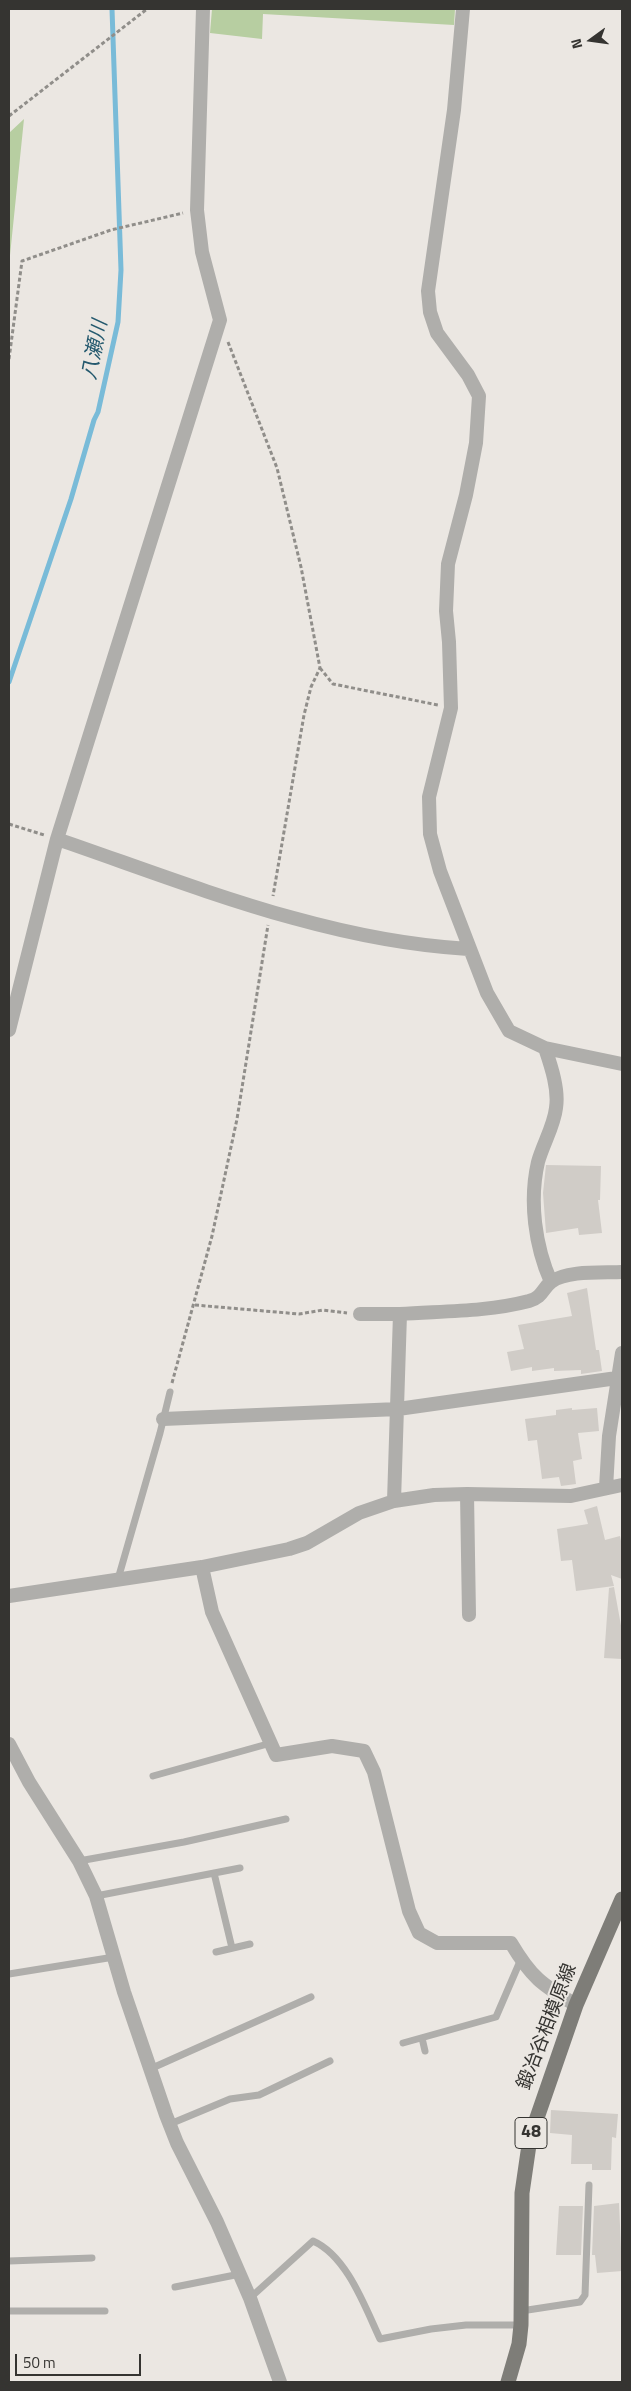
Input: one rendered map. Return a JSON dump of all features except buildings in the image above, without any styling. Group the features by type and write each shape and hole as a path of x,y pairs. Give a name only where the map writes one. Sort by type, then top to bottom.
{"main road":[{"name":"鍛冶谷相模原線","path":"508,2382 519,2344 522,2193 527,2152 534,2122 576,2005 622,1899"}],"street":[{"path":"9,1030 58,839 220,320 202,252 197,210 203,9"},
{"path":"463,9 454,110 428,292 430,312 437,334 468,375 479,396 476,443 466,495 448,564 446,611 451,708 429,797 430,834 440,870 468,949 487,992 509,1031 545,1048 622,1064"},
{"path":"58,839 270,912 361,936 425,946 468,949"},
{"path":"545,1048 556,1098 556,1110 538,1163 534,1194 537,1236 551,1282"},
{"path":"360,1314 400,1314 484,1309 520,1304 533,1300 542,1294 551,1282 574,1274 622,1272"},
{"path":"394,1501 400,1314"},
{"path":"606,1488 609,1436 622,1353"},
{"path":"163,1419 398,1409 618,1378"},
{"path":"9,1596 202,1567 289,1549 307,1543 347,1518 394,1501 434,1495 466,1494 571,1496 622,1485"},
{"path":"466,1494 468,1615"},
{"path":"202,1567 212,1612 276,1755 332,1746 364,1751 374,1772 409,1911 419,1933 437,1943 511,1943 526,1969 548,1988 576,2005"},
{"path":"9,1744 29,1782 79,1861 96,1896 150,2070 170,2124 240,2274 280,2382"}],"lane":[{"path":"118,1580 170,1392"},
{"path":"153,1776 271,1743"},
{"path":"79,1861 184,1842 286,1819"},
{"path":"96,1896 240,1868"},
{"path":"214,1873 232,1948"},
{"path":"216,1952 250,1944"},
{"path":"9,1974 114,1957"},
{"path":"403,2043 496,2017 520,1959"},
{"path":"150,2070 312,1997"},
{"path":"422,2038 425,2051"},
{"path":"170,2124 230,2099 259,2095 330,2061"},
{"path":"250,2298 314,2241 326,2246 356,2286 380,2339 431,2329 521,2318 580,2302 585,2295 589,2185"},
{"path":"9,2261 92,2258"},
{"path":"175,2287 240,2274"},
{"path":"9,2311 105,2311"}],"path":[{"path":"9,116 147,9"},
{"path":"9,359 22,261 111,230 197,210"},
{"path":"220,320 278,468 301,566 308,613 320,668 333,684 451,708"},
{"path":"170,1392 195,1305 212,1236 237,1119 304,715 311,687 320,668"},
{"path":"9,824 58,839"},
{"path":"195,1305 299,1314 324,1310 360,1314"}],"green space":[{"path":"212,9 455,9 454,25 263,14 262,39 210,33"},
{"path":"24,119 9,265 9,133"}],"waterway":[{"name":"八瀬川","path":"9,682 71,499 98,412 118,322 121,270 112,9"}]}
